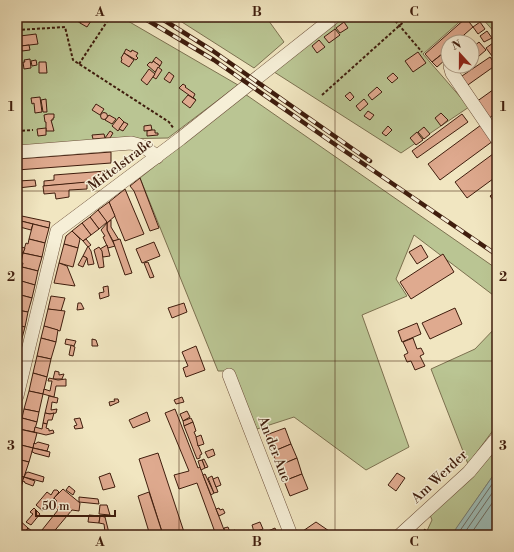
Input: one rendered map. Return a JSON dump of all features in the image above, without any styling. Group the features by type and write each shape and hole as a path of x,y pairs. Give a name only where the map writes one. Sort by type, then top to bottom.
{"street":[{"name":"Mittelstraße","path":"17,396 57,231 157,157 334,17"},
{"path":"453,74 497,139"},
{"path":"17,152 131,143 143,146 157,157"},
{"name":"An der Aue","path":"229,375 291,535"},
{"name":"Am Werder","path":"400,535 469,472 497,438"}],"path":[{"path":"79,64 110,17"},
{"path":"392,17 422,52"},
{"path":"322,95 409,17"},
{"path":"17,30 65,27 73,60 169,122 180,139"},
{"path":"17,131 33,130"}],"green space":[{"path":"17,17 121,17 238,85 168,138 112,139 17,147"},
{"path":"174,17 266,17 284,42 254,68"},
{"path":"340,17 465,17 446,34 440,34 440,39 423,54 469,107 401,153 271,70"},
{"path":"481,17 497,17 497,35"},
{"path":"245,94 497,269 497,298 414,235 396,279 407,296 362,315 409,447 366,470 294,417 257,429 232,371 218,371 140,178"},
{"path":"497,326 497,425 468,464 431,369 475,349"},
{"path":"497,444 497,470 452,535 425,535 432,520 430,515"}],"water":[{"path":"497,470 497,535 452,535 457,527"}],"building":[{"path":"72,17 84,17 80,23"},
{"path":"84,17 91,21 87,27 80,23"},
{"path":"466,18 473,27 465,34 448,34"},
{"path":"344,22 348,28 340,33 336,28"},
{"path":"480,22 485,29 478,34 473,27"},
{"path":"335,29 340,35 329,43 324,37"},
{"path":"487,31 492,38 484,42 480,36"},
{"path":"36,34 38,44 21,46 20,36"},
{"path":"319,40 325,47 317,53 312,46"},
{"path":"440,41 440,56 432,62 425,54"},
{"path":"480,43 486,50 480,55"},
{"path":"493,43 497,49 497,53 492,56 486,48"},
{"path":"29,45 30,50 22,51 21,46"},
{"path":"126,49 131,52 132,50 138,53 136,56 138,58 136,60 124,53"},
{"path":"418,52 426,63 413,72 405,61"},
{"path":"124,53 134,60 129,67 121,62 121,58"},
{"path":"440,56 440,64 437,67 432,62"},
{"path":"156,57 162,62 160,66 153,61"},
{"path":"490,57 496,65 465,87 459,78 465,74 480,74 480,64"},
{"path":"30,59 31,68 24,69 24,60"},
{"path":"36,60 37,65 32,66 31,61"},
{"path":"153,61 160,66 155,72 147,65"},
{"path":"39,62 46,62 47,73 39,73"},
{"path":"158,67 162,70 156,79 153,77"},
{"path":"149,69 155,74 147,85 141,80"},
{"path":"169,72 174,76 170,83 164,79"},
{"path":"393,73 398,78 392,83 387,78"},
{"path":"183,84 195,94 193,98 179,88"},
{"path":"377,87 382,92 372,100 368,95"},
{"path":"497,87 497,112 488,119 476,102"},
{"path":"350,92 354,97 350,101 345,96"},
{"path":"188,95 196,100 190,108 182,102"},
{"path":"40,97 42,112 35,113 34,103 32,104 31,98"},
{"path":"46,99 47,112 43,112 41,100"},
{"path":"364,99 368,104 360,111 356,106"},
{"path":"96,104 104,109 100,115 92,110"},
{"path":"368,111 374,115 370,120 364,116"},
{"path":"104,112 107,113 107,119 104,120 101,119 100,116 101,113"},
{"path":"441,113 448,120 441,126 435,118"},
{"path":"54,114 53,120 51,120 54,131 46,131 44,115"},
{"path":"462,114 468,122 417,158 412,151"},
{"path":"109,115 116,119 112,124 105,120"},
{"path":"119,117 124,122 118,131 112,126"},
{"path":"124,122 128,124 123,131 119,129"},
{"path":"151,125 152,130 144,131 144,126"},
{"path":"481,125 493,141 440,180 428,164"},
{"path":"388,126 392,130 386,136 382,133"},
{"path":"424,127 430,134 424,139 418,132"},
{"path":"46,128 46,135 38,136 37,129"},
{"path":"155,130 155,133 158,133 158,135 147,136 147,131"},
{"path":"110,131 113,133 110,138 105,138"},
{"path":"417,132 423,140 416,145 410,138"},
{"path":"104,134 105,138 93,139 92,135"},
{"path":"497,151 497,176 467,198 455,182"},
{"path":"111,152 111,163 17,170 17,159"},
{"path":"106,171 107,181 44,186 44,181 54,180 54,175"},
{"path":"140,178 159,228 150,231 134,191 130,186"},
{"path":"35,180 36,186 18,188 18,181"},
{"path":"87,182 87,189 69,190 69,197 56,199 55,193 44,194 43,186"},
{"path":"125,189 144,234 125,241 109,202"},
{"path":"497,191 497,205 490,196"},
{"path":"109,202 115,216 107,223 98,210"},
{"path":"98,210 107,222 99,229 90,217"},
{"path":"17,215 50,222 49,228 17,220"},
{"path":"90,217 99,229 91,235 82,223"},
{"path":"17,220 33,224 31,230 20,227 19,230 17,229"},
{"path":"111,220 111,227 119,240 113,241 107,230 107,223"},
{"path":"82,223 91,235 83,241 72,231"},
{"path":"107,223 107,230 115,246 108,248 103,237 105,236 101,230"},
{"path":"33,224 49,228 45,243 29,239"},
{"path":"72,231 80,239 78,248 64,244 66,236"},
{"path":"29,239 45,243 42,257 23,253"},
{"path":"86,239 91,245 88,247 83,241"},
{"path":"120,239 132,273 125,275 113,241"},
{"path":"154,242 160,256 142,263 136,249"},
{"path":"64,244 78,248 73,267 59,263"},
{"path":"107,245 110,256 103,257 100,249"},
{"path":"421,245 428,257 417,264 409,252"},
{"path":"17,246 25,248 23,253 17,251"},
{"path":"88,246 91,251 94,264 88,265 87,258 83,256"},
{"path":"99,247 102,251 104,267 99,268 94,250"},
{"path":"17,251 23,253 22,257 17,256"},
{"path":"23,253 42,257 38,271 22,267 23,263 21,263"},
{"path":"443,254 454,272 411,299 400,282"},
{"path":"83,256 87,258 83,267 78,265"},
{"path":"148,262 154,277 150,278 144,263"},
{"path":"59,263 67,266 75,286 54,283"},
{"path":"22,267 38,271 35,285 17,280 19,271 21,271"},
{"path":"18,280 35,285 32,298 17,294"},
{"path":"108,286 109,296 100,299 99,293 104,292 103,287"},
{"path":"17,294 32,298 28,312 17,310"},
{"path":"51,296 65,298 61,311 48,309"},
{"path":"78,303 81,303 84,309 77,310"},
{"path":"184,303 187,312 172,318 168,308"},
{"path":"455,308 462,324 430,339 422,323"},
{"path":"48,309 65,311 60,331 44,326"},
{"path":"17,310 28,312 25,327 17,325"},
{"path":"417,323 421,334 402,342 398,331"},
{"path":"17,325 25,327 21,342 17,341"},
{"path":"44,326 58,330 56,342 41,338"},
{"path":"41,338 56,342 51,359 37,356"},
{"path":"413,338 417,349 421,348 424,354 420,356 425,366 415,370 411,361 407,362 404,355 408,353 403,342"},
{"path":"66,339 76,341 74,346 65,344"},
{"path":"92,339 96,340 98,346 92,346"},
{"path":"17,341 21,342 17,359"},
{"path":"71,345 75,347 73,356 69,355"},
{"path":"196,346 205,370 186,377 183,368 188,366 182,352"},
{"path":"37,356 51,359 47,377 33,373"},
{"path":"55,371 59,372 59,375 64,374 62,379 53,379"},
{"path":"33,373 47,377 43,394 29,391"},
{"path":"49,378 58,380 66,379 66,386 56,386 54,397 43,394 44,389 50,391 52,381 48,381"},
{"path":"29,391 43,394 39,412 24,409"},
{"path":"49,396 58,398 57,403 52,402 51,410 57,409 56,413 45,413"},
{"path":"182,397 184,402 176,404 174,400"},
{"path":"114,399 118,399 119,402 110,406 109,402 115,401"},
{"path":"24,409 39,412 37,422 22,418"},
{"path":"175,409 198,468 200,467 226,535 216,535 197,483 179,489 174,475 189,471 165,413"},
{"path":"187,411 190,417 183,421 180,414"},
{"path":"147,412 150,421 133,428 129,420"},
{"path":"45,413 54,413 52,420 48,420 47,424 43,423"},
{"path":"22,418 37,422 34,432 19,429"},
{"path":"80,418 83,428 75,429 74,426 77,425 74,419"},
{"path":"191,418 193,422 184,426 183,421"},
{"path":"193,422 196,431 194,432 202,454 200,455 200,458 197,459 184,426"},
{"path":"43,423 47,424 46,428 49,429 49,431 53,430 54,433 46,435 34,432 35,427 42,429"},
{"path":"285,428 291,444 272,452 266,435"},
{"path":"19,429 37,433 33,448 17,444"},
{"path":"201,435 204,444 198,446 196,437"},
{"path":"38,442 49,445 47,451 33,448 34,443 35,444"},
{"path":"17,444 33,448 29,462 17,459"},
{"path":"291,444 297,458 278,466 272,452"},
{"path":"33,448 50,452 49,457 32,452"},
{"path":"213,449 215,455 208,458 205,452"},
{"path":"158,453 185,535 163,535 139,459"},
{"path":"297,458 302,474 284,481 278,466"},
{"path":"17,459 29,462 24,477 17,475"},
{"path":"204,459 208,467 205,468 202,460"},
{"path":"202,460 205,468 201,470 198,461"},
{"path":"28,472 44,477 43,482 24,477"},
{"path":"110,473 115,487 103,490 99,477"},
{"path":"397,473 405,478 396,491 388,485"},
{"path":"205,474 214,493 211,495 203,475"},
{"path":"302,474 308,489 290,496 284,481"},
{"path":"17,475 24,477 20,491 17,490"},
{"path":"212,476 218,492 214,493 208,478"},
{"path":"24,477 35,481 33,486 25,483 24,481 22,482"},
{"path":"218,477 221,485 216,487 213,479"},
{"path":"69,486 75,491 73,495 66,490"},
{"path":"63,489 80,503 79,511 72,510 51,535 38,535 58,510 53,505 57,501 54,498"},
{"path":"54,490 59,492 43,511 36,505 47,492 51,495"},
{"path":"149,492 163,535 151,535 149,532 138,496"},
{"path":"79,497 98,499 99,504 79,502"},
{"path":"100,505 107,505 110,515 99,514"},
{"path":"34,508 40,514 31,525 26,522 33,514 30,512"},
{"path":"219,508 220,510 223,509 225,513 219,516 216,509"},
{"path":"89,515 100,516 99,523 88,522"},
{"path":"100,516 105,517 109,533 105,532 104,524 99,523"},
{"path":"17,518 28,528 23,535 17,535"},
{"path":"260,522 263,529 254,532 252,525"},
{"path":"316,522 332,533 331,535 300,535 300,533"},
{"path":"228,527 230,532 235,530 237,534 226,535 224,528"},
{"path":"28,528 37,535 23,535"},
{"path":"275,528 278,535 269,535 268,531"},
{"path":"98,531 110,533 109,535 97,535"}],"railway":[{"path":"142,17 214,60 497,255"},
{"path":"159,17 213,51 370,161"}]}
